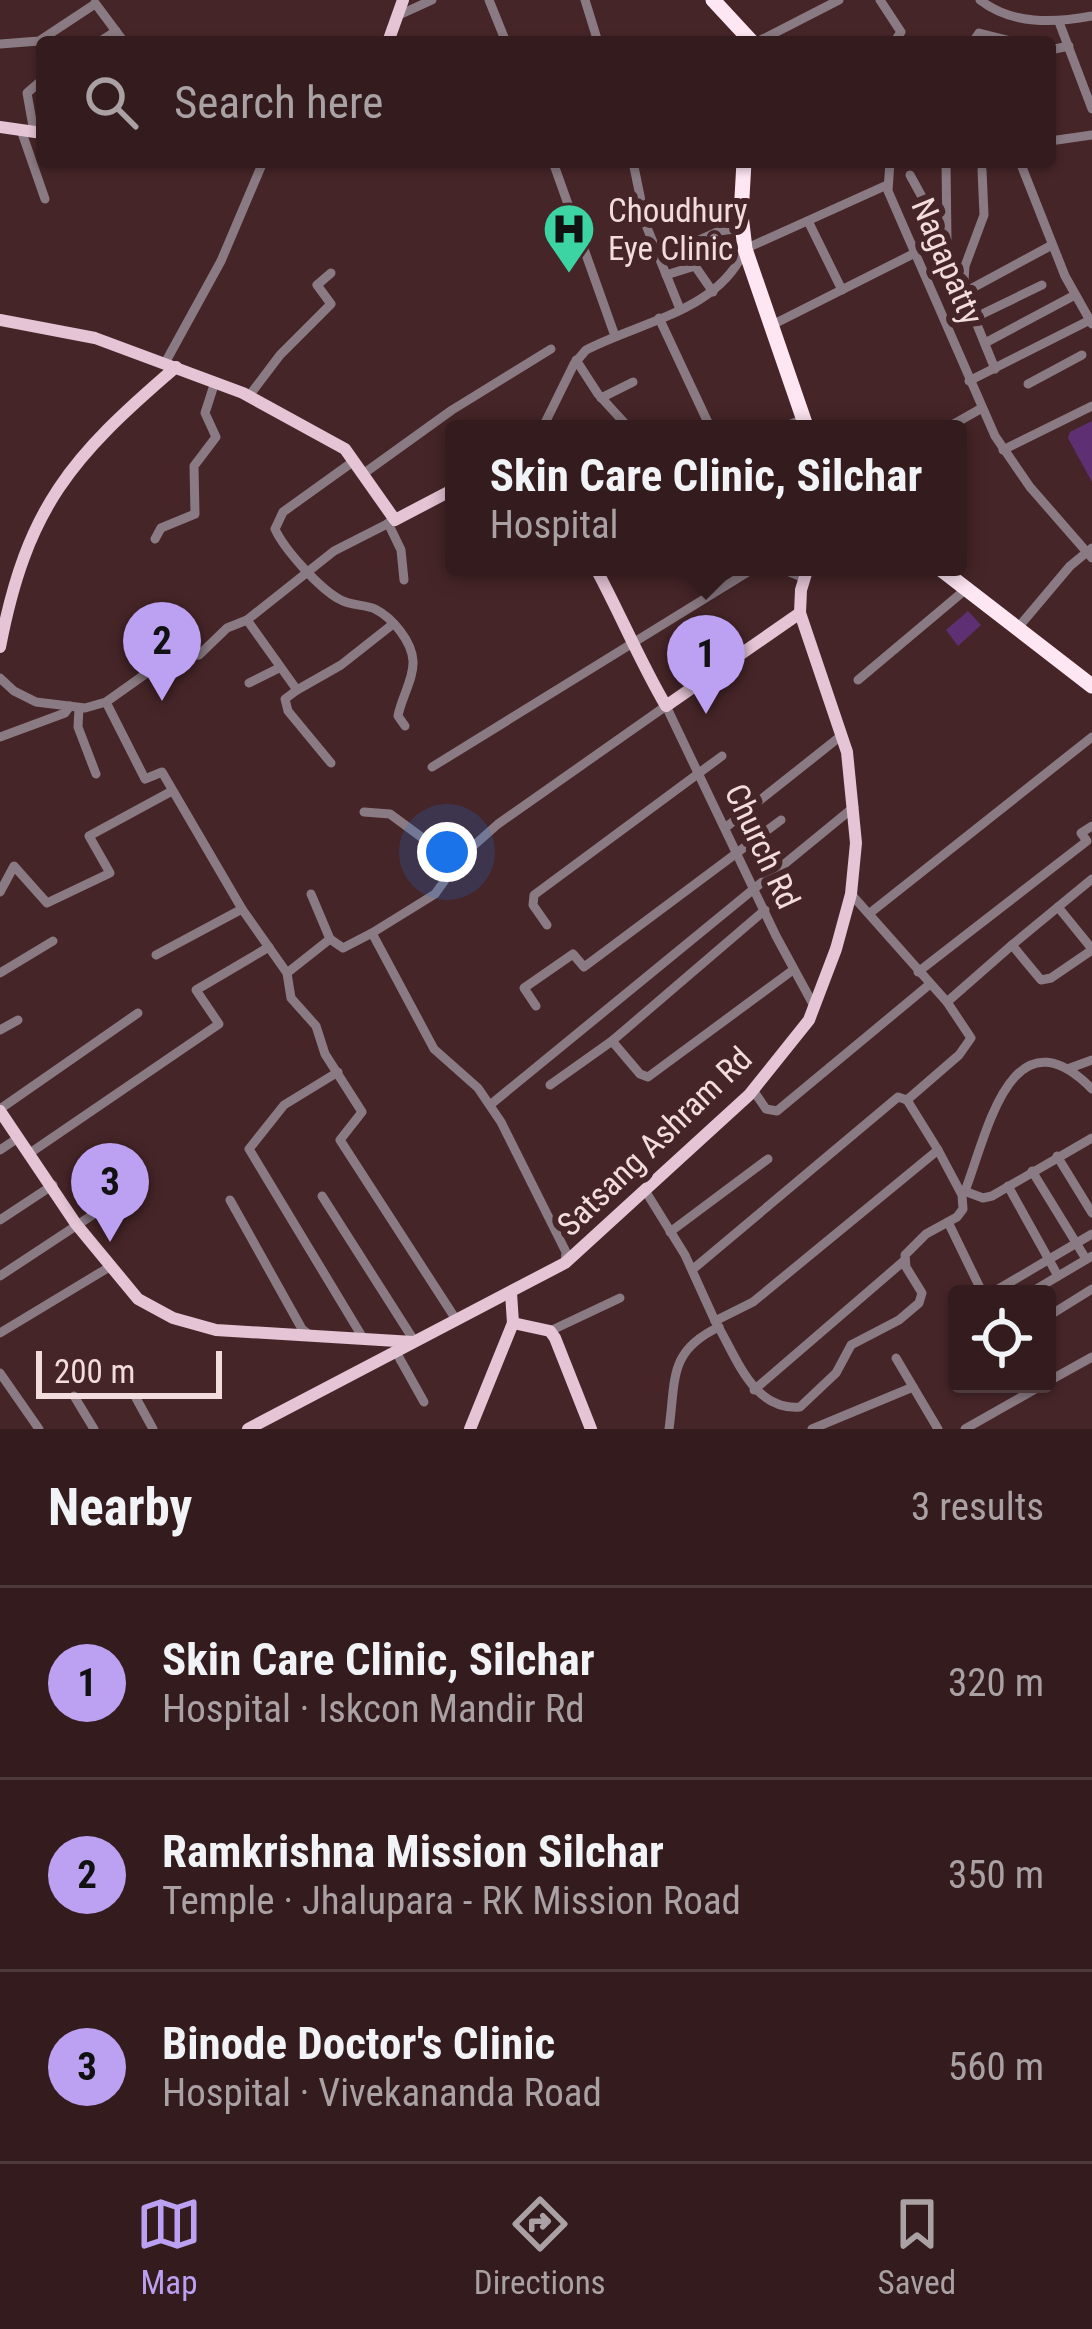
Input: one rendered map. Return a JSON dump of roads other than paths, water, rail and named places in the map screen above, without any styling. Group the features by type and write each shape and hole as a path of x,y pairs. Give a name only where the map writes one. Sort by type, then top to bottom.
{"highway":[{"path":"713,0 748,36"},
{"path":"744,168 745,249 804,420"},
{"path":"949,576 1092,686"}],"main road":[{"path":"390,36 401,7"},
{"path":"0,127 32,131"},
{"path":"0,320 95,338 249,396 345,449 392,521 445,494"},
{"path":"0,646 11,592 36,526 64,475 171,365"},
{"path":"600,576 620,613 630,645 666,706 800,613 806,576"},
{"name":"Satsang Ashram Rd","path":"248,1429 565,1263 753,1090 815,1007 851,894 854,808 842,735 800,613"},
{"path":"0,1110 76,1224 139,1299 172,1318 216,1330 415,1342"},
{"path":"470,1429 513,1323 512,1293"},
{"path":"513,1323 550,1331 565,1357 590,1429"}],"street":[{"path":"401,7 432,0"},
{"path":"489,0 504,36"},
{"path":"585,0 596,36"},
{"path":"766,36 839,0"},
{"path":"880,0 901,32 898,36"},
{"path":"980,0 1010,17 1059,22 1092,16"},
{"path":"1010,17 1015,0"},
{"path":"46,36 94,2 120,36"},
{"path":"1059,22 1092,109"},
{"path":"108,36 116,31"},
{"path":"0,44 36,41"},
{"path":"1056,49 1069,46"},
{"path":"32,131 27,93 36,85"},
{"path":"1056,140 1092,135"},
{"path":"39,168 45,199"},
{"path":"171,365 260,168"},
{"path":"555,168 615,336"},
{"path":"634,168 646,225 680,308"},
{"name":"Nagapatty","path":"889,168 886,185 1003,450 1090,552"},
{"path":"769,327 916,249 939,245 948,237 946,168"},
{"path":"969,381 1091,321 1052,245 1022,168"},
{"path":"982,170 984,215 965,266 965,292 995,369"},
{"path":"910,175 927,206 939,245"},
{"path":"546,420 576,360 586,350 713,292 736,270 745,249 886,185"},
{"path":"809,223 842,290"},
{"path":"677,250 719,231 742,228"},
{"path":"965,292 1052,245"},
{"path":"666,275 695,266 713,292"},
{"path":"249,396 280,355 331,304 317,285 331,273"},
{"path":"974,318 1042,284"},
{"path":"985,344 1076,295"},
{"path":"1012,299 1024,322"},
{"path":"659,318 707,420"},
{"path":"1050,341 1061,366"},
{"path":"363,474 452,410 551,349"},
{"path":"1028,383 1082,355"},
{"path":"576,360 622,420"},
{"path":"155,539 161,528 195,514 192,473 217,437 206,413 215,382"},
{"path":"601,398 634,382"},
{"path":"1003,450 1092,406"},
{"path":"961,420 982,408"},
{"path":"353,460 283,512 274,524 282,543 342,602 372,607 393,624 410,648 414,667 398,716 405,726"},
{"path":"0,679 36,702 75,707 106,702 168,658 199,655 227,628 247,620 334,550 392,521 404,580"},
{"path":"1016,630 1090,552"},
{"path":"432,767 741,576"},
{"path":"858,680 965,590"},
{"path":"247,620 296,690"},
{"path":"331,764 284,705 285,699 393,624"},
{"path":"249,683 279,668"},
{"path":"106,702 145,779 162,772 242,909 287,973 290,998 316,1026 326,1054 362,1112 340,1140 458,1321"},
{"path":"311,894 330,939 343,948 372,933 435,893 498,824 666,706"},
{"name":"Church Rd","path":"666,706 815,1007"},
{"path":"0,737 75,707"},
{"path":"75,707 96,774"},
{"path":"725,828 842,735"},
{"path":"870,914 1092,737"},
{"path":"547,925 533,905 534,895 722,756"},
{"path":"0,892 14,866 47,903 110,873 89,836 172,790"},
{"path":"490,1105 854,808"},
{"path":"364,812 390,814 458,864"},
{"path":"536,1006 524,988 573,954 584,967 781,820"},
{"path":"918,972 1087,841 1081,833 1092,826"},
{"path":"947,1002 1092,879"},
{"path":"851,894 947,1002 971,1041 907,1100"},
{"path":"1012,945 1041,980 1052,978 1092,949 1058,907"},
{"path":"156,955 242,909"},
{"path":"550,1085 613,1041 765,910"},
{"path":"372,933 434,1049 468,1077 490,1105 566,1252 565,1263"},
{"path":"287,973 330,939"},
{"path":"0,973 53,941"},
{"path":"30,1153 219,1024 196,990 269,947"},
{"path":"613,1041 640,1074 648,1077 793,970"},
{"path":"753,1090 766,1109 777,1111 930,984"},
{"path":"0,1110 138,1013"},
{"path":"0,1030 18,1020"},
{"path":"1070,1068 1092,1060"},
{"path":"754,1390 905,1260 926,1234 950,1224 963,1209 1011,1078 1034,1064 1059,1064 1092,1089"},
{"path":"338,1072 284,1106 249,1149 363,1338"},
{"path":"692,1270 901,1096 969,1192"},
{"path":"0,1150 18,1138"},
{"path":"969,1192 1007,1186 1088,1141 1092,1158"},
{"path":"669,1429 681,1355 691,1342 753,1302 938,1150"},
{"path":"1057,1156 1092,1213"},
{"path":"670,1232 768,1159"},
{"path":"1031,1171 1075,1243 1089,1257 1043,1285"},
{"path":"0,1276 144,1181"},
{"path":"0,1220 53,1185"},
{"path":"1007,1186 1058,1276"},
{"path":"646,1192 754,1390 767,1401 795,1409 810,1429 913,1387"},
{"path":"322,1196 415,1342"},
{"path":"230,1199 302,1329 311,1336"},
{"path":"950,1224 982,1285"},
{"path":"1002,1285 1092,1234"},
{"path":"795,1409 836,1373 855,1341 920,1303 922,1293 905,1260"},
{"path":"0,1333 111,1266"},
{"path":"1056,1311 1092,1288"},
{"path":"550,1331 620,1298"},
{"path":"396,1352 424,1402"},
{"path":"1056,1377 1092,1357"},
{"path":"896,1358 938,1429"},
{"path":"0,1373 40,1429"},
{"path":"964,1429 1028,1393"},
{"path":"74,1396 94,1429"},
{"path":"136,1398 153,1429"}],"place":[{"name":"Choudhury Eye Clinic","path":"569,275"},
{"name":"Ramkrishna Mission Silchar","path":"162,701"},
{"name":"Skin Care Clinic, Silchar","path":"706,714"},
{"name":"Binode Doctor's Clinic","path":"110,1242"}]}
